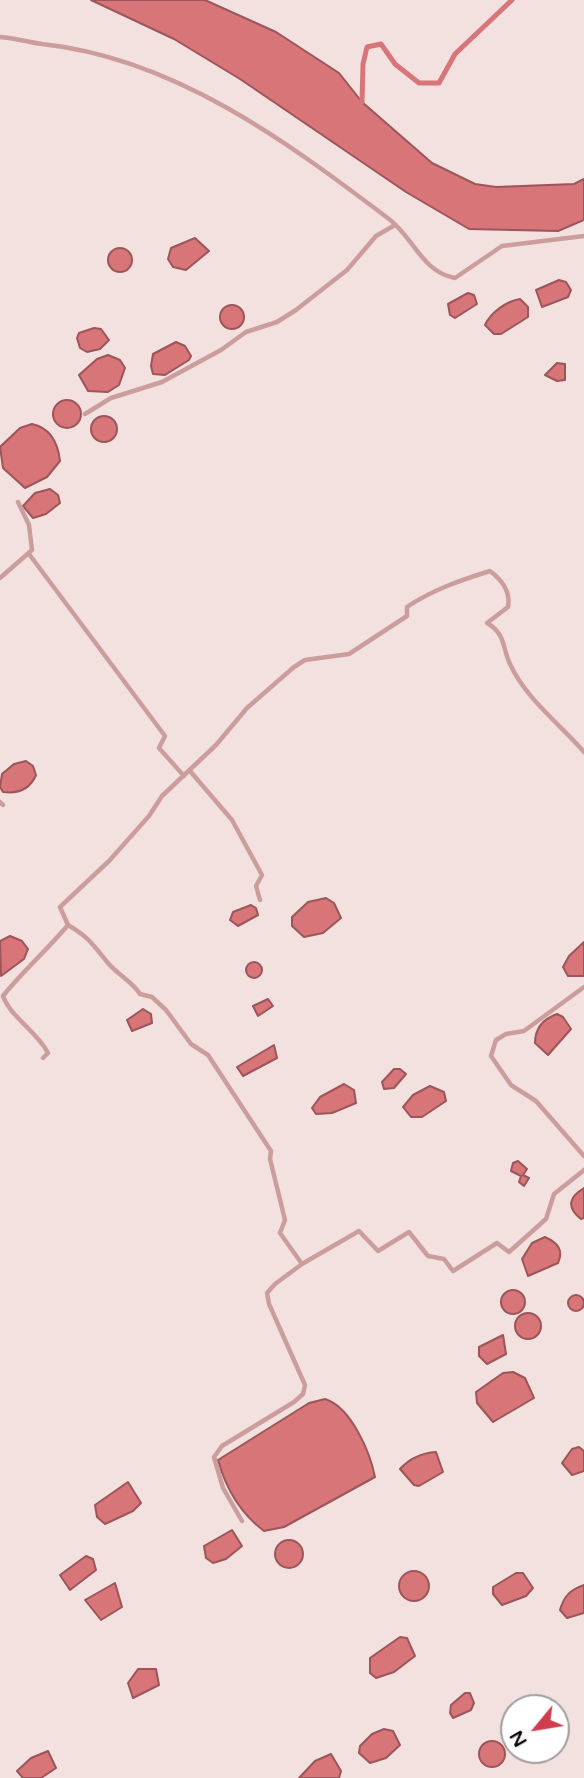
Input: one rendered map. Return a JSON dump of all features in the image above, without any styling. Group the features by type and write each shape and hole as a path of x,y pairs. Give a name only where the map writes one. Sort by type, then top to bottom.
{"street":[{"path":"0,37 55,43 112,55 174,79 309,157 395,225 429,265 445,277 455,278 502,246 584,236"},
{"path":"85,414 111,398 163,382 221,350 246,332 277,322 347,270 376,236 395,225"},
{"path":"0,578 32,550 29,525 18,502"},
{"path":"29,554 117,675 154,718 165,736 159,748 184,776"},
{"path":"302,1264 280,1233 285,1220 270,1159 271,1151 208,1055 191,1044 166,1010 152,997 140,994 134,985 108,964 88,937 68,925 60,907 109,861 149,816 162,796 231,730 247,708 294,667 305,660 349,654 407,616 407,607 418,599 490,571 501,579 510,597 508,607 487,623 496,628 505,640 509,663 529,692 584,752"},
{"path":"190,771 241,834 262,875 256,886 260,900"},
{"path":"43,1058 48,1053 43,1044 7,1006 3,996 68,925"},
{"path":"584,987 524,1031 506,1034 496,1041 491,1056 511,1085 536,1101 584,1156"},
{"path":"242,1521 223,1488 214,1457 222,1446 303,1394 305,1385 297,1363 279,1331 267,1293 275,1284 302,1264 359,1231 378,1251 409,1232 428,1256 444,1259 453,1271 497,1243 509,1252 546,1219 554,1194 584,1170"}],"shaded area":[{"path":"91,0 205,0 276,32 339,73 362,102 432,163 475,184 496,187 574,184 584,179 584,220 558,231 469,229 406,192 240,79 174,39"},
{"path":"195,238 209,251 186,270 173,267 168,259 171,248"},
{"path":"120,248 129,251 132,260 129,269 120,272 111,269 108,260 111,251"},
{"path":"559,280 566,282 571,290 568,297 542,307 536,290"},
{"path":"468,293 474,295 477,304 455,318 450,315 448,304"},
{"path":"520,299 528,307 528,317 501,334 494,334 485,325 500,308"},
{"path":"232,305 240,309 244,317 240,325 232,329 224,325 220,317 224,309"},
{"path":"94,328 101,329 109,340 100,349 87,352 80,348 77,338 79,333"},
{"path":"176,342 185,346 191,356 189,360 165,375 153,374 153,354"},
{"path":"108,355 120,360 125,368 119,385 108,392 88,391 79,375 97,359"},
{"path":"557,363 565,364 565,380 557,381 545,375"},
{"path":"67,400 77,404 81,414 77,424 67,428 57,424 53,414 57,404"},
{"path":"104,416 114,419 117,429 114,439 104,442 94,439 91,429 94,419"},
{"path":"32,424 49,433 60,461 47,477 25,488 3,468 0,447 20,428"},
{"path":"50,489 58,495 60,503 46,514 33,518 23,506 35,493"},
{"path":"26,761 33,766 36,775 33,780 23,790 3,792 0,787 2,774 14,764"},
{"path":"326,898 334,903 341,918 323,933 304,937 292,926 292,917 308,902"},
{"path":"251,905 256,908 258,915 238,926 230,920 233,912"},
{"path":"10,936 22,941 28,949 24,959 1,976 0,941"},
{"path":"584,942 584,976 568,976 563,967 569,956"},
{"path":"251,962 257,962 262,970 260,976 251,978 246,973 246,967"},
{"path":"268,999 273,1006 258,1016 253,1006"},
{"path":"143,1009 151,1014 152,1023 132,1031 127,1020"},
{"path":"557,1014 563,1017 571,1029 548,1055 535,1043 536,1033 541,1025"},
{"path":"274,1045 277,1058 243,1076 237,1067"},
{"path":"394,1069 400,1069 406,1074 394,1088 384,1089 382,1082"},
{"path":"344,1084 354,1090 356,1103 332,1113 316,1114 312,1108 320,1097"},
{"path":"430,1086 444,1092 446,1101 422,1117 411,1117 403,1107 413,1095"},
{"path":"518,1161 527,1169 523,1175 529,1178 524,1186 519,1182 521,1176 511,1171 513,1163"},
{"path":"584,1188 584,1218 581,1219 573,1210 571,1202"},
{"path":"545,1237 559,1247 558,1263 528,1276 522,1259 532,1243"},
{"path":"513,1290 522,1293 525,1302 522,1311 513,1314 504,1311 501,1302 504,1293"},
{"path":"576,1295 582,1297 582,1309 576,1311 570,1309 568,1303 570,1297"},
{"path":"528,1313 537,1317 541,1326 537,1335 528,1339 519,1335 515,1326 519,1317"},
{"path":"503,1335 506,1354 487,1364 479,1356 479,1347"},
{"path":"513,1372 525,1378 534,1398 493,1422 477,1403 476,1392 503,1373"},
{"path":"325,1399 343,1411 351,1421 364,1443 375,1477 284,1527 264,1531 235,1500 218,1460 309,1403"},
{"path":"579,1447 584,1451 584,1471 572,1475 562,1463 572,1449"},
{"path":"436,1452 443,1472 419,1486 414,1485 400,1469 416,1457"},
{"path":"128,1482 141,1503 133,1511 105,1524 97,1517 95,1505"},
{"path":"232,1530 242,1546 226,1559 213,1563 206,1558 204,1546"},
{"path":"289,1540 299,1544 303,1554 299,1564 289,1568 279,1564 275,1554 279,1544"},
{"path":"86,1556 93,1559 96,1570 70,1590 60,1575"},
{"path":"414,1571 420,1572 428,1580 428,1592 420,1600 414,1601 408,1600 400,1592 399,1586 400,1580 408,1572"},
{"path":"516,1573 523,1573 533,1588 526,1596 502,1605 493,1594 493,1587"},
{"path":"115,1583 122,1607 101,1620 85,1600"},
{"path":"584,1585 584,1613 567,1618 560,1610 563,1601 571,1591"},
{"path":"400,1637 407,1638 415,1656 394,1672 376,1678 370,1673 370,1658"},
{"path":"138,1669 156,1669 159,1685 133,1698 128,1683"},
{"path":"465,1693 470,1693 474,1703 471,1710 453,1718 450,1713 451,1705"},
{"path":"384,1729 393,1731 400,1745 386,1758 370,1763 359,1753 360,1746 372,1734"},
{"path":"487,1742 500,1744 500,1764 487,1766 480,1759 480,1749"},
{"path":"48,1751 56,1768 41,1778 23,1778 17,1771 31,1758"},
{"path":"331,1754 341,1771 339,1778 299,1778 315,1761"}],"waterway":[{"path":"362,102 363,64 367,47 381,44 395,64 419,83 439,83 455,54 512,0"}]}
